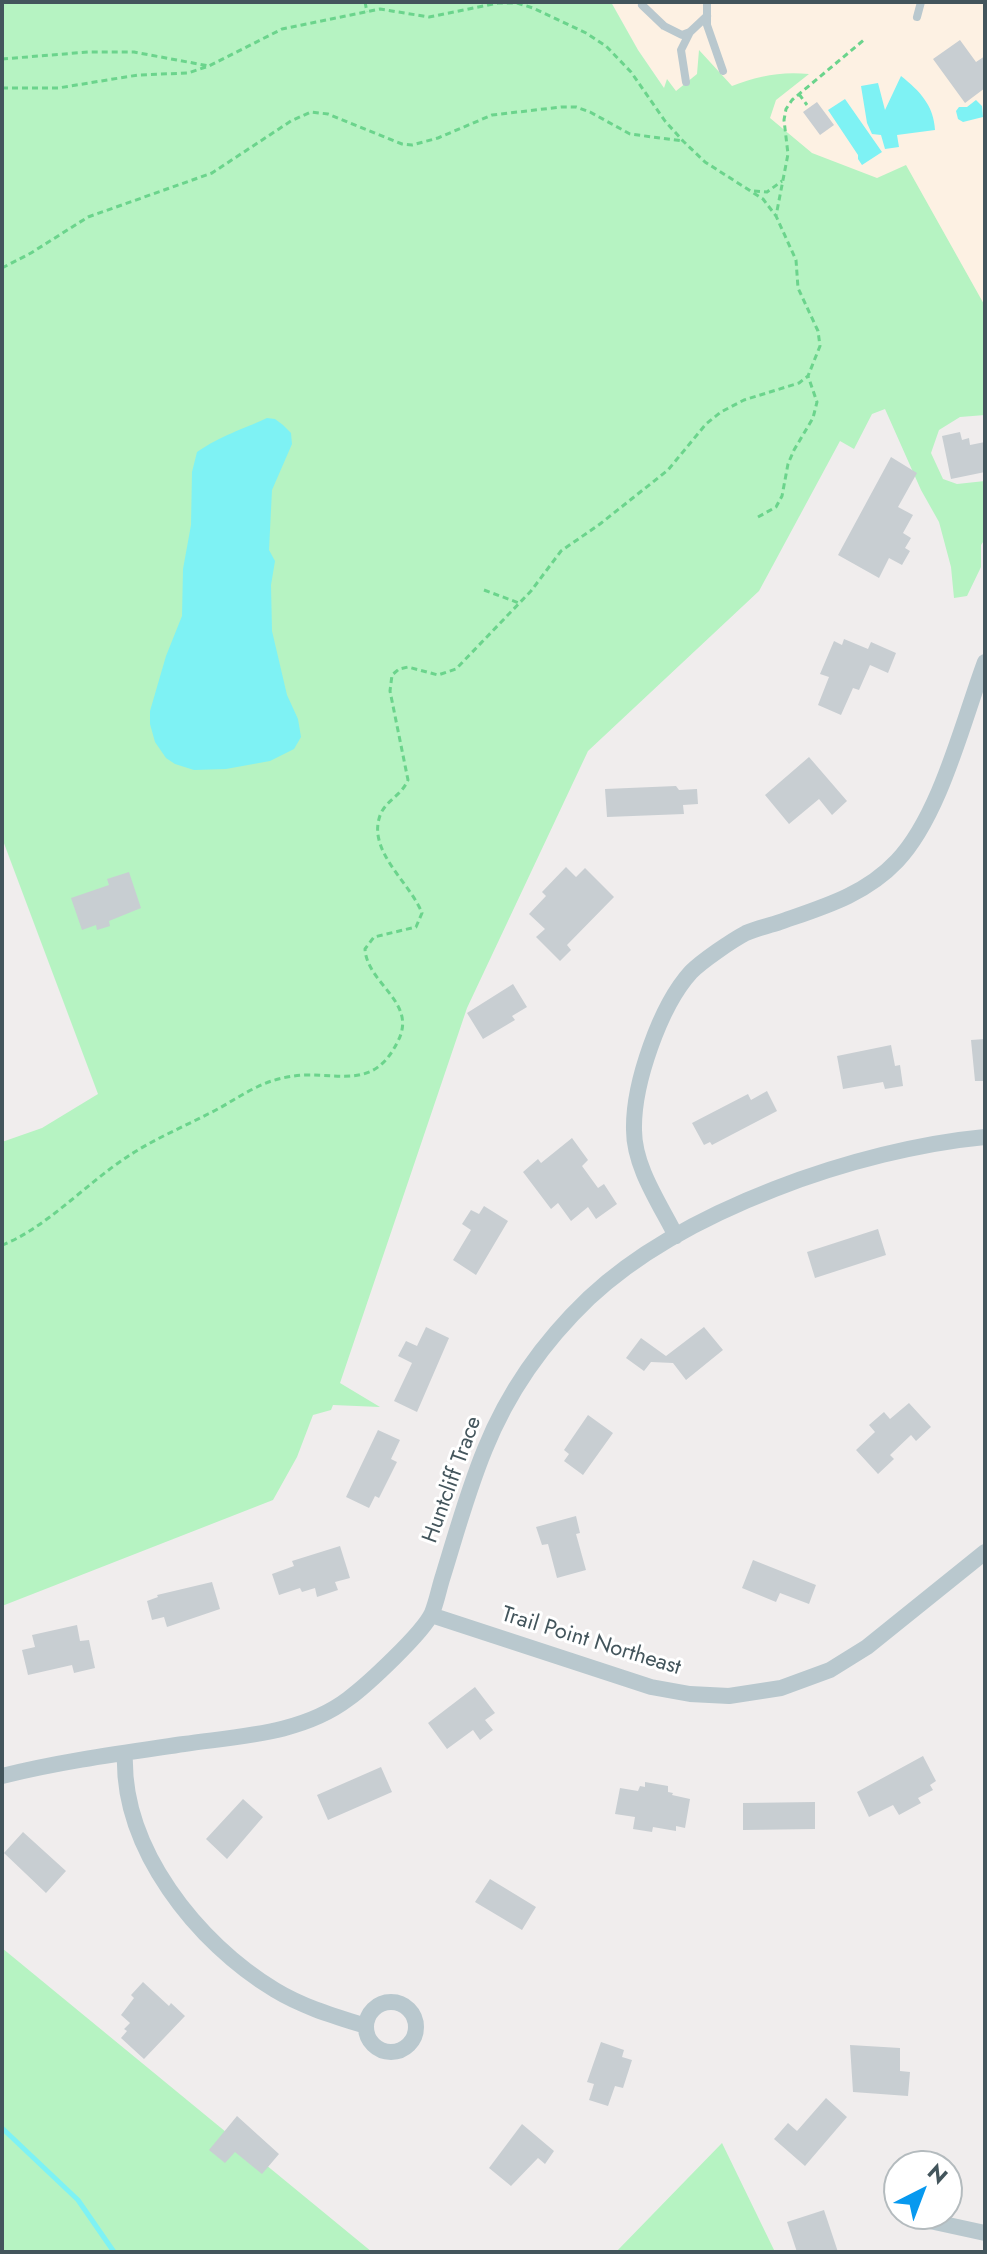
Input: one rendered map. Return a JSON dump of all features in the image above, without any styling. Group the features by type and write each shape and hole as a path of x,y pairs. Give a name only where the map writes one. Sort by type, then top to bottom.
{"street":[{"path":"676,1236 642,1168 634,1131 642,1072 661,1022 691,972 745,934 845,900 874,882 898,861 917,836 932,808 985,662"},
{"name":"Huntcliff Trace","path":"2,1776 125,1753 274,1731 317,1718 347,1700 382,1670 431,1615 484,1450 502,1411 524,1374 555,1334 590,1297 629,1265 676,1236 764,1194 849,1164 908,1149 985,1137"},
{"name":"Trail Point Northeast","path":"431,1615 651,1687 690,1694 729,1696 781,1688 830,1670 867,1647 985,1552"},
{"path":"125,1753 124,1781 142,1838 167,1886 196,1926 235,1964 276,1991 310,2008 366,2026"},
{"path":"963,2228 985,2233"}],"lane":[{"path":"707,2 712,43 723,71"},
{"path":"917,17 921,2"},
{"path":"642,5 676,34 690,32"},
{"path":"686,82 681,50 690,32 707,16"}],"path":[{"path":"365,2 367,12"},
{"path":"2,88 58,88 138,75 188,73 209,66 282,29 367,12 393,10 429,17 498,3 517,3 533,8 606,46 631,72 683,141 705,162 763,199 776,216 796,260 798,288 818,331 820,346 808,376 799,383 744,400 721,412 706,424 668,470 561,551 519,603 456,669 438,675 408,667 399,669 389,682 408,780 404,791 384,808 378,830 379,842 422,913 416,927 374,937 365,949 369,964 396,999 402,1016 402,1031 389,1056 367,1075 352,1078 324,1075 282,1077 256,1087 126,1157 26,1231 2,1245"},
{"path":"776,216 788,154 784,120 786,109 799,94 865,39"},
{"path":"2,59 88,52 134,52 209,66"},
{"path":"799,94 807,105"},
{"path":"2,268 88,217 212,173 291,121 311,112 328,114 402,144 412,145 438,138 492,115 576,107 630,134 683,141"},
{"path":"747,188 758,192 773,190 785,173"},
{"path":"758,517 776,507 782,496 788,464 813,418 817,402 808,376"},
{"path":"484,590 519,603"}],"shaded area":[{"path":"611,2 985,2 985,327 702,143 638,50"}],"green space":[{"path":"2,2 611,2 664,88 667,79 676,91 697,74 699,50 732,86 769,75 809,74 776,100 770,118 812,153 877,178 906,165 985,306 985,415 960,417 939,430 931,453 943,479 957,484 985,481 985,539 981,545 981,567 967,596 954,598 951,567 939,522 921,490 885,409 872,414 854,449 840,441 759,591 588,751 467,1008 340,1383 380,1407 333,1405 331,1410 313,1415 297,1457 273,1500 2,1606 2,1142 42,1128 98,1094 2,838"},
{"path":"2,1948 372,2252 2,2252"},
{"path":"722,2143 775,2252 616,2252"}],"water":[{"path":"901,76 925,100 935,130 897,135 899,147 885,149 881,135 872,134 867,123 861,86 878,83 885,110"},
{"path":"845,99 882,152 862,165 828,110"},
{"path":"976,100 982,106 983,117 963,122 958,119 956,111 959,107 967,107"},
{"path":"267,418 275,419 291,433 292,444 272,490 269,550 275,561 271,585 272,631 287,695 298,719 301,737 294,749 270,761 226,769 194,770 166,758 155,742 150,724 150,711 166,656 182,616 183,569 191,525 192,472 197,452"}],"building":[{"path":"960,40 976,62 985,56 985,88 965,103 933,59"},
{"path":"817,102 834,125 820,135 803,112"},
{"path":"960,432 962,440 969,438 970,445 985,442 985,472 951,479 942,436"},
{"path":"891,457 917,473 898,507 913,515 903,533 911,538 905,548 910,551 902,565 889,558 879,578 838,555"},
{"path":"844,639 868,649 871,642 896,653 888,673 870,665 859,690 853,688 841,715 818,705 829,677 820,674 834,641 842,645"},
{"path":"809,757 847,801 832,815 819,799 789,824 765,795"},
{"path":"676,786 679,790 697,789 698,804 683,805 684,814 607,817 605,789"},
{"path":"566,867 576,877 585,868 614,897 567,945 571,950 560,961 536,937 545,929 529,914 546,896 542,892"},
{"path":"129,872 141,908 109,921 110,926 97,930 96,925 82,930 71,898 109,885 107,879"},
{"path":"513,984 527,1007 512,1016 515,1020 483,1039 467,1013"},
{"path":"985,1039 985,1081 975,1081 971,1040"},
{"path":"891,1045 895,1066 900,1065 903,1086 885,1089 883,1082 843,1089 837,1056"},
{"path":"767,1091 777,1111 712,1145 710,1142 704,1145 692,1123 748,1094 751,1100"},
{"path":"572,1138 588,1160 582,1166 598,1188 604,1184 617,1204 596,1219 588,1207 571,1221 558,1203 551,1209 523,1172 538,1159 541,1163"},
{"path":"484,1206 508,1221 476,1275 453,1260 471,1230 462,1224 471,1210 479,1214"},
{"path":"878,1229 886,1255 815,1278 807,1252"},
{"path":"426,1327 449,1338 417,1412 394,1401 412,1363 398,1356 406,1341 417,1346"},
{"path":"704,1327 723,1350 686,1380 673,1363 651,1362 644,1371 626,1358 641,1338 666,1356"},
{"path":"909,1403 931,1427 916,1441 911,1435 890,1455 894,1459 878,1474 856,1450 875,1432 869,1425 884,1412 890,1419"},
{"path":"588,1415 613,1433 583,1475 564,1461 569,1454 564,1450"},
{"path":"378,1430 400,1440 391,1459 397,1462 379,1498 375,1496 369,1508 346,1497"},
{"path":"576,1516 580,1533 576,1534 586,1570 557,1578 548,1544 542,1545 536,1527"},
{"path":"340,1546 350,1578 335,1582 338,1590 317,1597 315,1588 302,1592 300,1588 279,1595 272,1574 294,1566 292,1561"},
{"path":"753,1560 816,1585 809,1604 780,1593 776,1602 742,1588"},
{"path":"212,1582 220,1609 167,1627 164,1617 152,1620 147,1601 157,1595"},
{"path":"77,1625 80,1641 89,1640 95,1668 74,1673 72,1665 28,1675 22,1650 35,1647 32,1635"},
{"path":"475,1687 495,1713 485,1720 493,1730 480,1740 473,1730 447,1749 428,1723"},
{"path":"923,1756 936,1781 930,1785 933,1790 918,1798 921,1803 899,1815 893,1805 869,1817 857,1792"},
{"path":"381,1767 392,1792 328,1820 317,1795"},
{"path":"645,1782 668,1786 668,1792 672,1795 690,1799 685,1828 676,1826 676,1831 653,1827 652,1832 633,1829 635,1817 615,1814 620,1788 638,1791 640,1786 645,1787"},
{"path":"243,1799 263,1817 227,1859 206,1839"},
{"path":"815,1802 815,1829 743,1830 743,1803"},
{"path":"23,1832 66,1871 46,1893 4,1853"},
{"path":"490,1879 536,1907 522,1930 475,1902"},
{"path":"143,1982 185,2016 144,2059 121,2038 130,2023 121,2015 134,1998 131,1995"},
{"path":"601,2042 624,2050 622,2057 632,2060 623,2088 615,2086 608,2106 589,2100 594,2084 587,2082"},
{"path":"850,2045 900,2048 900,2071 910,2072 908,2096 853,2092"},
{"path":"826,2098 847,2117 805,2166 774,2139 788,2123 797,2131"},
{"path":"237,2116 279,2154 262,2174 235,2152 225,2163 209,2150"},
{"path":"522,2124 554,2151 545,2164 538,2158 511,2186 489,2168"},
{"path":"824,2210 838,2252 797,2252 787,2222"}],"waterway":[{"path":"2,2128 78,2200 114,2252"}]}
